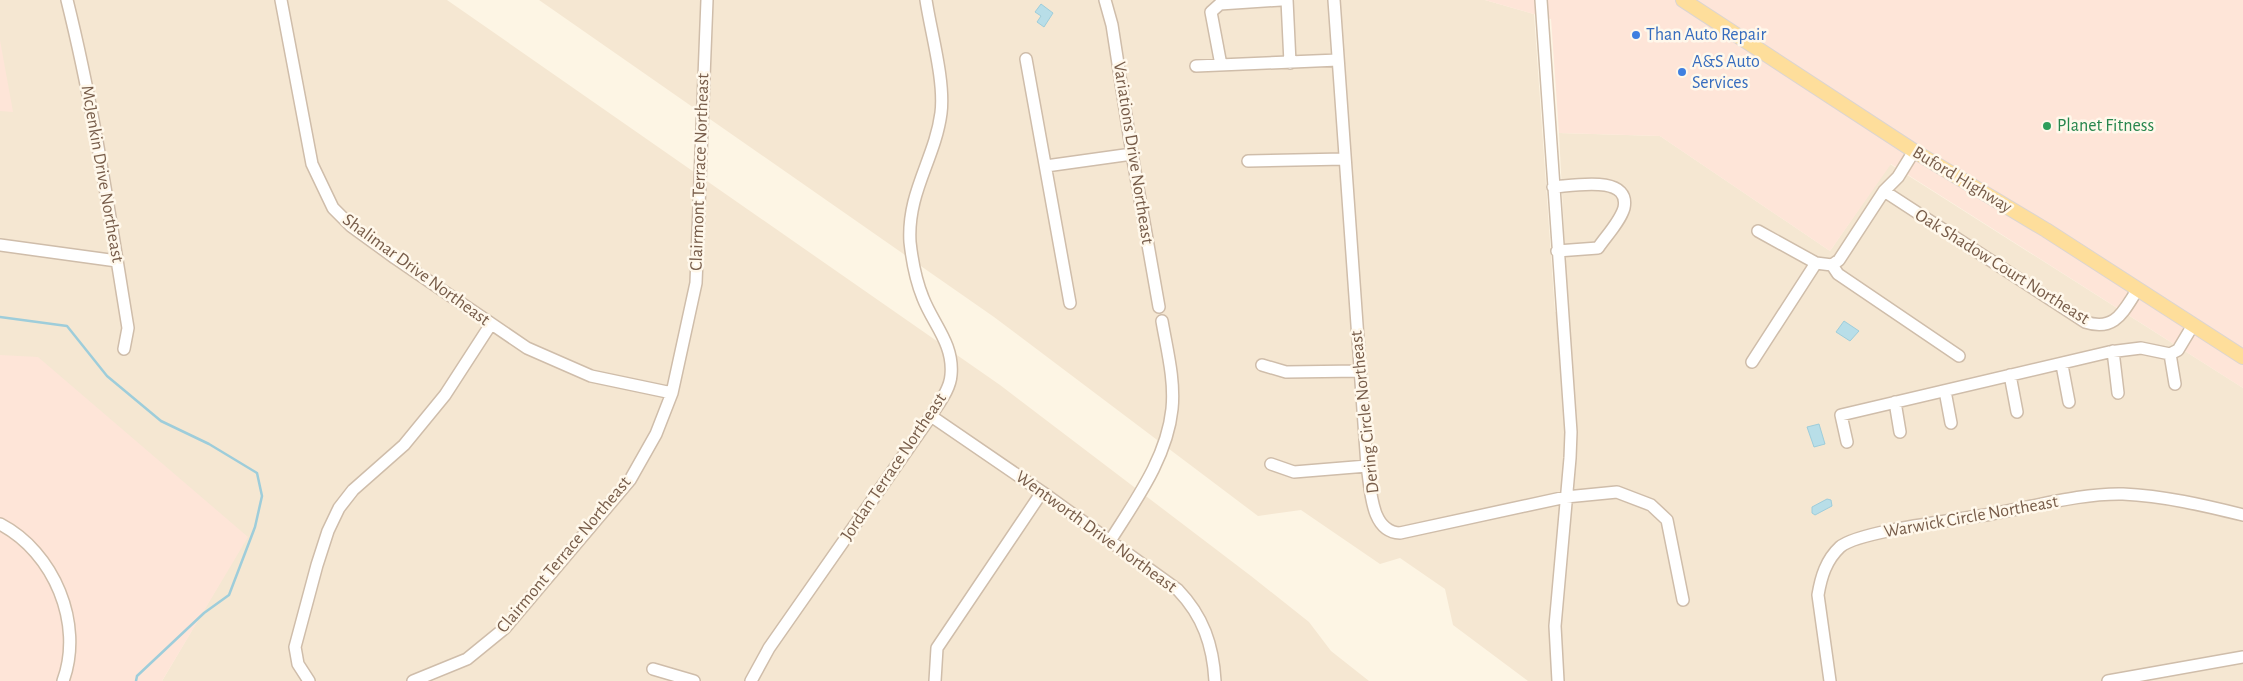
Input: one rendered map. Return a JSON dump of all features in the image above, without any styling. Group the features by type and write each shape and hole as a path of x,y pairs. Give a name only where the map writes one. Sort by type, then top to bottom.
{"main road":[{"name":"Buford Highway","path":"1683,0 1914,151 2046,230 2243,357"}],"street":[{"name":"McJenkin Drive Northeast","path":"67,0 84,67 128,328 124,348"},
{"name":"Shalimar Drive Northeast","path":"281,0 312,164 333,208 351,226 373,242 527,348 591,376 672,394"},
{"name":"Clairmont Terrace Northeast","path":"412,681 467,659 505,628 630,480 656,434 672,394 696,283 707,0"},
{"name":"Jordan Terrace Northeast","path":"751,681 769,648 931,416 945,393 951,377 951,358 944,335 923,298 910,242 914,196 938,128 941,112 940,88 926,0"},
{"name":"Variations Drive Northeast","path":"1105,0 1112,25 1132,154 1159,306"},
{"path":"1222,65 1211,12 1220,4 1281,0"},
{"path":"1287,0 1290,63"},
{"name":"Dering Circle Northeast","path":"1334,0 1367,466 1380,523 1394,533 1566,497 1616,492 1651,505 1668,520 1683,600"},
{"path":"1541,0 1571,432 1555,626 1558,681"},
{"path":"1026,59 1070,303"},
{"path":"1196,66 1338,60"},
{"path":"1758,231 1816,263 1832,264 1839,260 1884,191 1898,177 1914,151"},
{"path":"1046,166 1132,154"},
{"path":"1248,161 1345,159"},
{"path":"1553,187 1598,184 1613,186 1621,192 1624,198 1624,208 1620,216 1598,248 1557,251"},
{"name":"Oak Shadow Court Northeast","path":"1884,191 2085,322 2098,326 2114,322 2138,289"},
{"path":"0,245 117,261"},
{"path":"1752,362 1816,263"},
{"path":"1832,264 1838,274 1959,356"},
{"path":"1110,541 1150,477 1165,442 1172,410 1172,383 1162,321"},
{"path":"309,681 298,664 295,647 328,531 339,508 353,490 404,446 445,395 491,324"},
{"path":"1847,442 1841,415 2010,375 2062,365 2114,351 2141,348 2170,354 2178,350 2193,325"},
{"path":"2114,351 2118,392"},
{"path":"2170,354 2176,384"},
{"path":"1262,365 1286,372 1360,372"},
{"path":"2062,365 2069,402"},
{"path":"2010,375 2017,412"},
{"path":"1945,391 1951,423"},
{"path":"1895,402 1900,432"},
{"name":"Wentworth Drive Northeast","path":"931,416 1042,492 1178,590 1193,606 1210,642 1216,681"},
{"path":"1271,464 1294,472 1367,466"},
{"path":"935,681 938,648 1042,492"},
{"name":"Warwick Circle Northeast","path":"1830,681 1818,595 1820,581 1825,568 1840,546 1857,539 1896,530 2074,499 2121,494 2181,500 2243,514"},
{"path":"0,524 22,539 32,550 47,570 60,596 70,636 68,660 63,681"},
{"path":"2108,681 2243,657"},
{"path":"653,669 694,681"}],"shaded area":[{"path":"0,0 447,0 1000,385 1309,622 1331,651 1369,681 162,681 247,537 0,355"},
{"path":"539,0 1485,0 1534,14 1555,312 1568,310 1559,133 1660,136 1830,251 1890,164 2243,388 2243,681 1528,681 1453,625 1445,589 1400,558 1380,564 1301,510 1258,516 994,317"},
{"path":"1485,0 2243,0 2243,388 1891,164 1830,251 1660,136 1559,133 1551,19"},
{"path":"0,40 13,112 0,111"},
{"path":"0,355 38,357 248,537 162,681 0,681"}],"water":[{"path":"1041,4 1053,13 1044,27 1037,22 1041,16 1035,12"},
{"path":"1844,321 1859,331 1850,341 1836,332"},
{"path":"1819,424 1825,444 1814,447 1807,427"},
{"path":"1827,499 1831,500 1832,506 1815,515 1812,513 1812,507"}],"waterway":[{"path":"0,317 67,326 107,376 161,421 209,444 257,473 262,496 255,527 229,595 204,613 137,676 136,681"}],"place":[{"name":"Than Auto Repair","path":"1636,35"},
{"name":"A&S Auto Services","path":"1682,72"},
{"name":"Planet Fitness","path":"2047,126"}]}
